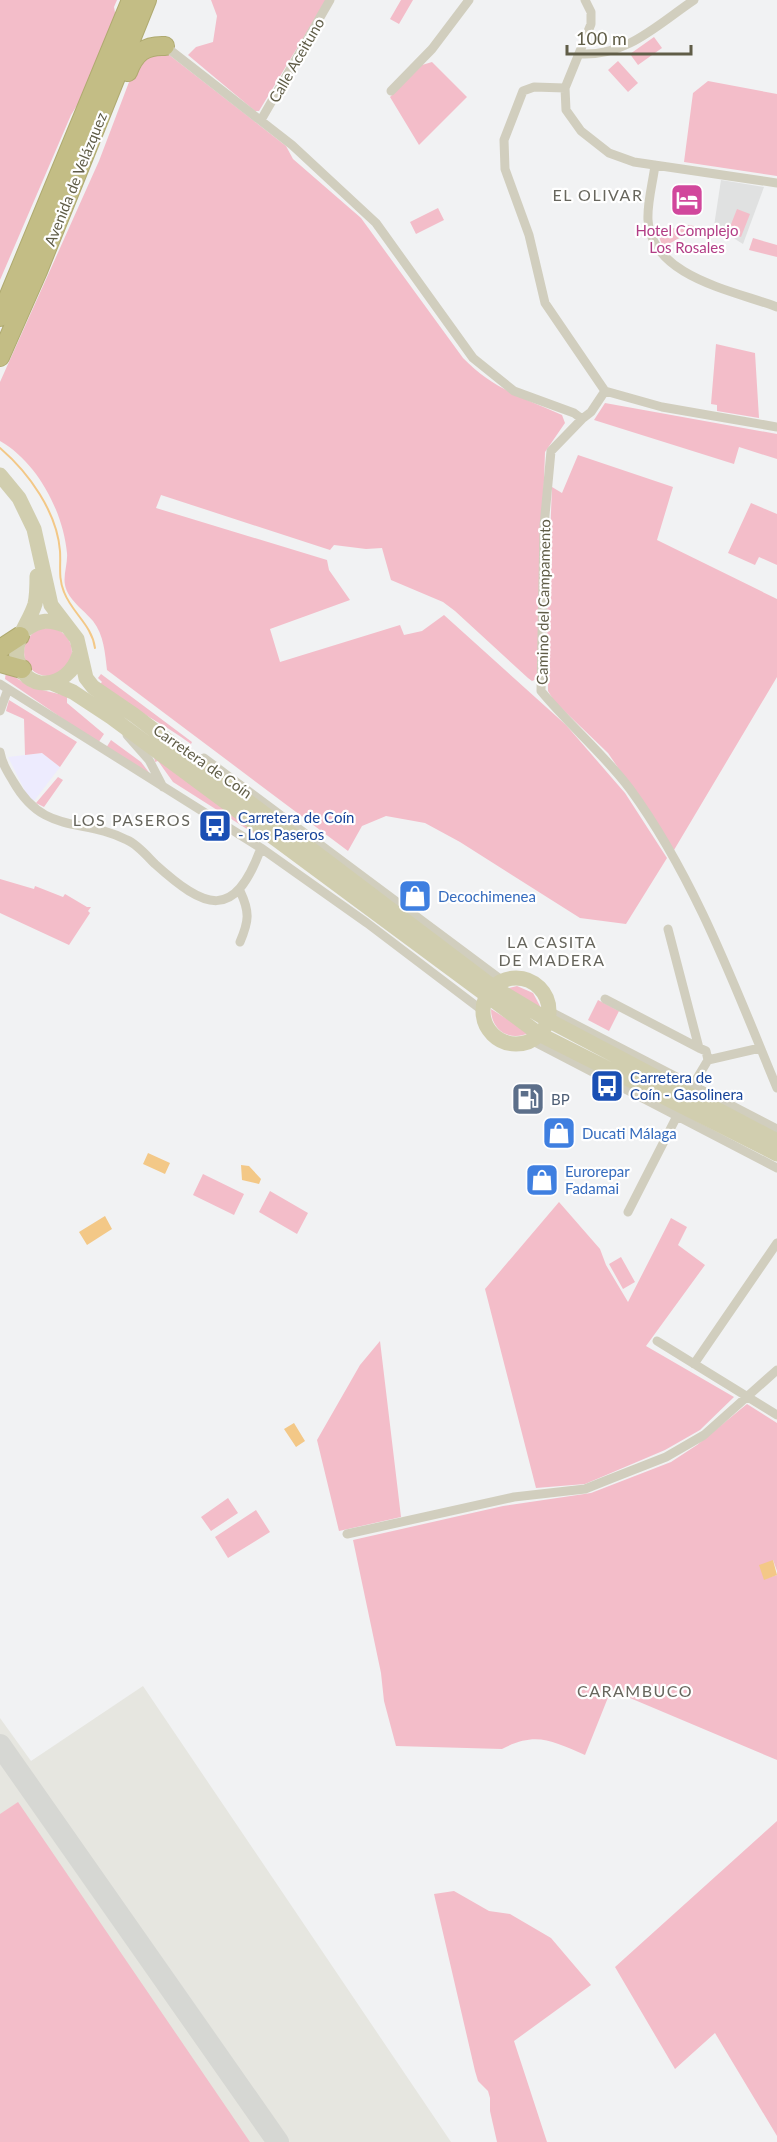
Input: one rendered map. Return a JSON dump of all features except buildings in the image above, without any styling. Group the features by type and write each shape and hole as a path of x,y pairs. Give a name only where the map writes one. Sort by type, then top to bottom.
{"highway":[{"name":"Avenida de Velázquez","path":"0,317 131,0"},
{"name":"Avenida de Velázquez","path":"0,357 147,0"},
{"path":"139,20 150,37 165,46"},
{"path":"79,169 97,147 133,59 149,47 165,46"},
{"path":"0,287 41,198 57,182"},
{"path":"0,650 23,633"},
{"path":"0,663 21,669"}],"main road":[{"path":"0,475 19,498 34,529 51,605 77,639 86,678 93,687 134,715 491,994 535,1037 777,1154"},
{"path":"38,549 37,595 17,657 21,669 38,681 51,683 73,692 111,717 491,994 548,1016 777,1141"},
{"path":"23,633 36,622 48,620 67,627"},
{"path":"51,683 68,675 79,655"},
{"path":"524,979 534,983 547,1000 548,1016 535,1037 513,1044 501,1041 491,1033 485,1023 491,994 524,979"}],"street":[{"name":"Calle Aceituno","path":"261,120 330,0"},
{"path":"391,91 432,49 468,0"},
{"path":"585,0 591,12 591,24 566,88 566,110 581,131 609,153 634,162 777,183"},
{"path":"581,54 598,55 620,50 694,0"},
{"path":"165,46 261,120 335,183 376,223 472,358 514,391 574,412 582,419"},
{"path":"566,88 534,87 523,91 504,141 505,169 529,235 546,303 605,391 662,407 777,428"},
{"path":"655,165 647,219 651,242 661,256 692,276 777,307"},
{"name":"Camino del Campamento","path":"605,391 591,412 551,451 544,526 541,692 600,753 630,790 669,850 702,915 777,1088"},
{"path":"0,711 4,686"},
{"name":"Carretera de Coín","path":"4,686 261,848 368,923 491,994"},
{"name":"Carretera de Coín","path":"111,717 149,760 164,787"},
{"path":"0,752 3,771 29,805 57,821 128,840 174,880 202,900 220,901 240,891 252,873 261,848"},
{"path":"240,891 248,907 249,921 240,942"},
{"path":"668,929 699,1048"},
{"path":"605,999 706,1052 708,1060 693,1085"},
{"path":"548,1016 693,1085 777,1129"},
{"path":"535,1037 676,1116 777,1168"},
{"path":"708,1060 760,1048"},
{"path":"628,1212 676,1116"},
{"path":"694,1364 777,1243"},
{"path":"657,1341 777,1415"},
{"path":"347,1534 514,1497 585,1489 666,1456 704,1435 777,1370"}],"shaded area":[{"path":"0,0 117,0 114,7 116,18 89,86 71,115 0,280"},
{"path":"211,0 326,0 259,111 255,111 188,55 196,47 213,42 217,16"},
{"path":"401,0 413,0 399,24 390,19"},
{"path":"654,37 662,48 638,65 630,54"},
{"path":"168,54 286,146 293,159 361,218 463,358 474,369 510,392 562,415 565,423 545,452 537,679 532,681 528,678 443,602 391,580 382,548 366,549 334,545 330,550 161,495 156,508 327,560 329,570 350,600 270,629 280,662 400,625 404,635 422,631 444,615 566,725 625,793 667,858 626,924 580,918 460,842 425,823 386,816 362,826 348,851 107,670 103,644 97,626 67,590 65,581 67,553 54,505 46,489 26,461 0,441 0,382 99,161 137,61 142,55"},
{"path":"618,61 638,83 628,92 608,70"},
{"path":"432,62 467,97 419,145 390,97 422,65"},
{"path":"708,81 777,94 777,176 684,162 693,93"},
{"path":"721,180 764,187 743,244 714,226"},
{"path":"438,208 444,220 416,234 410,222"},
{"path":"737,209 750,214 741,237 728,232"},
{"path":"688,225 700,227 663,247 655,227 687,229"},
{"path":"753,238 777,245 777,257 749,250"},
{"path":"716,344 755,353 759,418 717,411 717,405 711,404"},
{"path":"605,403 777,434 777,459 739,447 734,464 594,420"},
{"path":"578,455 673,487 657,540 777,599 777,677 674,850 608,753 554,701 548,691 547,613 552,487 562,493"},
{"path":"751,503 777,514 777,565 759,557 755,565 728,553"},
{"path":"48,628 65,635 72,652 65,669 48,676 31,669 24,652 31,635"},
{"path":"6,671 30,687 67,696 67,703 104,734 98,743 5,679"},
{"path":"101,674 192,742 191,744 99,685 102,682 98,678"},
{"path":"9,700 77,742 60,767 42,753 25,755 24,719 6,711"},
{"path":"111,740 141,762 154,779 106,748"},
{"path":"42,753 60,767 34,801 27,795 8,757"},
{"path":"154,757 277,848 173,782 158,761 155,762"},
{"path":"58,777 63,780 44,807 36,803"},
{"path":"0,879 34,889 35,886 63,897 65,894 91,907 88,911 90,913 69,945 0,913"},
{"path":"517,986 533,993 541,1008 505,989"},
{"path":"598,1000 619,1011 609,1031 588,1020"},
{"path":"491,1009 529,1033 515,1036 503,1032 494,1023"},
{"path":"148,1153 170,1163 165,1174 143,1164"},
{"path":"241,1165 249,1166 261,1179 259,1184 242,1180"},
{"path":"203,1174 244,1194 234,1215 193,1195"},
{"path":"270,1191 308,1213 297,1234 259,1212"},
{"path":"559,1202 600,1249 606,1265 628,1302 671,1218 687,1227 678,1245 705,1265 646,1346 734,1397 700,1430 665,1450 585,1484 536,1488 485,1289"},
{"path":"105,1216 112,1229 87,1245 79,1232"},
{"path":"621,1257 635,1282 623,1289 609,1264"},
{"path":"380,1341 401,1517 339,1531 317,1440 360,1365"},
{"path":"747,1404 777,1423 777,1571 773,1560 764,1579 777,1575 777,1760 611,1690 585,1755 553,1742 535,1739 525,1740 502,1749 396,1746 384,1701 381,1673 353,1540 503,1506 591,1493 671,1462 697,1445"},
{"path":"294,1423 305,1441 296,1447 284,1429"},
{"path":"228,1498 238,1513 211,1531 201,1517"},
{"path":"256,1510 270,1532 228,1558 215,1537"},
{"path":"773,1560 777,1575 764,1580 759,1565"},
{"path":"143,1686 451,2142 0,2142 0,1718 31,1761"},
{"path":"18,1802 250,2142 0,2142 0,1814"},
{"path":"777,1821 777,2136 715,2033 675,2069 615,1967"},
{"path":"454,1891 489,1911 510,1914 551,1938 591,1985 514,2041 547,2142 497,2142 490,2111 490,2098 488,2091 478,2081 475,2071 434,1894"}],"waterway":[{"path":"0,448 31,481 47,508 58,536 62,587 90,632 95,648"}],"taxiway":[{"path":"0,1745 278,2142"}],"place":[{"name":"Hotel Complejo Los Rosales","path":"687,200"},
{"name":"Carretera de Coín - Los Paseros","path":"215,826"},
{"name":"Decochimenea","path":"415,896"},
{"name":"Carretera de Coín - Gasolinera","path":"607,1086"},
{"name":"BP","path":"528,1099"},
{"name":"Ducati Málaga","path":"559,1133"},
{"name":"Eurorepar Fadamai","path":"542,1180"}],"district":[{"name":"EL OLIVAR","path":"598,194"},
{"name":"LOS PASEROS","path":"132,819"},
{"name":"LA CASITA DE MADERA","path":"552,950"},
{"name":"CARAMBUCO","path":"635,1690"}]}
